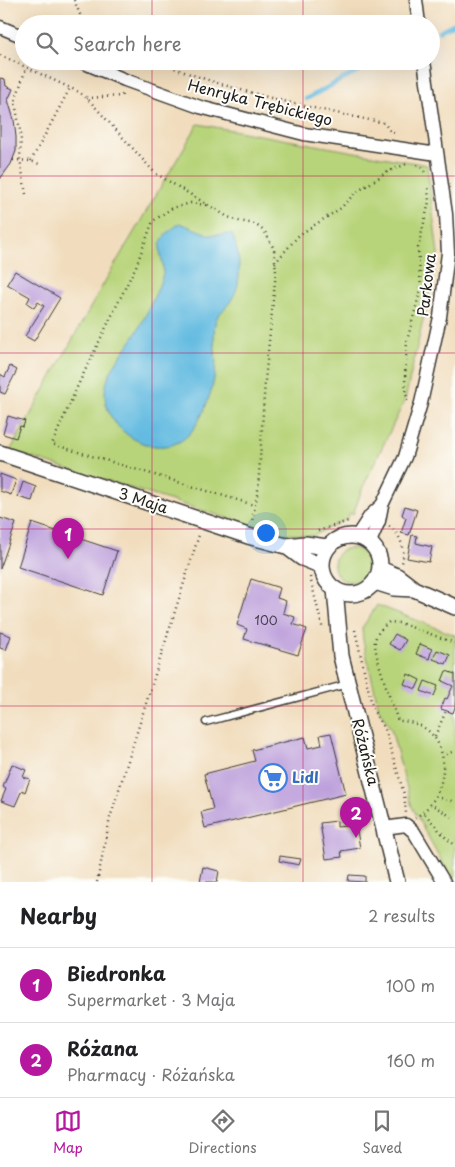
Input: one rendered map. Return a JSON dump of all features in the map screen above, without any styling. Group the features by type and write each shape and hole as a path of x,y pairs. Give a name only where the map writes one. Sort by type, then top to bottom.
{"street":[{"path":"416,0 418,15"},
{"path":"0,27 15,34"},
{"name":"Henryka Trębickiego","path":"102,70 200,107 304,134 437,154"},
{"name":"Parkowa","path":"364,539 379,521 382,505 405,457 421,403 440,317 448,253 446,214 425,70"},
{"name":"3 Maja","path":"0,453 248,536 286,546 305,544 327,547"},
{"path":"341,537 364,539 377,550 380,559 377,576 363,591 342,592 328,583 323,575 315,570 327,547 333,541 341,537"},
{"name":"3 Maja","path":"286,546 315,570"},
{"path":"377,576 397,576 414,589 455,606"},
{"name":"Różańska","path":"342,592 338,621 341,656 397,882"},
{"path":"384,828 406,822 444,882"}],"lane":[{"path":"206,722 348,684"}],"path":[{"path":"74,0 80,15"},
{"path":"0,55 15,62"},
{"path":"25,70 15,102 21,136 20,159 26,194"},
{"path":"32,70 87,98 155,173 228,216 239,221 255,224 265,232 274,249 275,263 258,490 248,536"},
{"path":"181,70 211,81 297,105 384,123 391,132 398,134"},
{"path":"87,98 121,96 135,84"},
{"path":"31,161 70,88"},
{"path":"13,160 20,159 42,165"},
{"path":"275,263 299,235 341,208 354,194 387,172 409,164 415,164 423,168 427,176"},
{"path":"408,409 405,378 407,341 421,288 418,248 429,202 428,184"},
{"path":"209,205 191,203 172,208 153,221 136,266 79,383 52,444 254,505"},
{"path":"314,532 358,518"},
{"path":"386,524 391,526 396,532 402,548 404,556 400,570"},
{"path":"97,882 110,818 199,536"},
{"path":"315,570 324,632"},
{"path":"448,760 435,736 425,728 415,723 398,721 378,659 375,641 380,630 389,622 400,623 455,643"},
{"path":"355,630 373,710 385,728 404,794 406,822 424,814 434,806 445,791"},
{"path":"435,736 446,712"},
{"path":"446,754 455,751"},
{"path":"441,798 455,802"},
{"path":"434,806 455,818"},
{"path":"424,814 455,845"}],"green space":[{"path":"198,124 427,165 438,254 405,400 363,487 353,514 350,513 347,519 312,536 276,533 10,451 108,276"},
{"path":"351,548 363,553 368,565 363,577 351,582 339,577 334,565 339,553"},
{"path":"377,605 455,635 455,882 453,882 412,807 391,729 379,709 362,628"}],"water":[{"path":"180,223 210,235 232,234 239,259 239,277 230,302 216,320 214,333 216,366 214,380 207,404 200,419 191,432 180,442 166,446 152,446 126,434 115,423 108,410 105,396 106,386 108,377 135,335 159,286 163,274 160,245 167,233"}],"building":[{"path":"0,78 5,79 6,86 13,89 8,100 14,120 16,151 11,164 0,179"},
{"path":"15,271 60,298 34,341 25,336 44,306 38,302 34,308 27,303 30,297 7,284"},
{"path":"10,366 17,370 5,394 0,392 0,374 5,377"},
{"path":"8,416 25,421 23,427 20,426 16,438 3,434"},
{"path":"0,474 16,480 11,495 0,491"},
{"path":"23,482 36,487 32,501 18,497"},
{"path":"405,506 417,510 409,535 401,533 406,518 402,515"},
{"path":"0,518 16,523 0,569"},
{"path":"32,523 117,551 103,595 18,567"},
{"path":"412,535 417,536 416,543 432,547 429,562 407,558"},
{"path":"251,579 280,588 277,598 286,601 283,613 295,617 293,624 307,629 298,655 244,639 247,629 237,625"},
{"path":"0,632 11,636 6,650 0,648"},
{"path":"395,634 406,640 400,650 389,644"},
{"path":"420,644 432,649 429,659 416,654"},
{"path":"437,650 450,655 446,664 433,659"},
{"path":"446,671 455,674 455,707 453,713 441,709 445,698 447,699 453,686 442,681"},
{"path":"408,674 420,680 416,689 404,684"},
{"path":"425,681 438,686 434,696 421,691"},
{"name":"Lidl","path":"331,733 346,794 205,828 201,812 213,809 204,774 255,761 252,750 305,737 308,748 322,745 320,735"},
{"path":"12,764 26,770 23,777 30,779 25,792 22,790 15,806 1,801 6,789 3,787"},
{"path":"337,821 337,827 356,825 360,848 341,851 342,857 326,859 320,823"},
{"path":"280,856 301,859 299,865 279,861"},
{"path":"203,867 219,871 217,882 200,882"},
{"path":"349,875 365,876 365,882 348,881"}],"waterway":[{"path":"440,30 455,23"},
{"path":"306,99 359,70"}],"place":[{"name":"Biedronka","path":"68,559"},
{"name":"Lidl","path":"273,778"},
{"name":"Różana","path":"356,838"}]}
